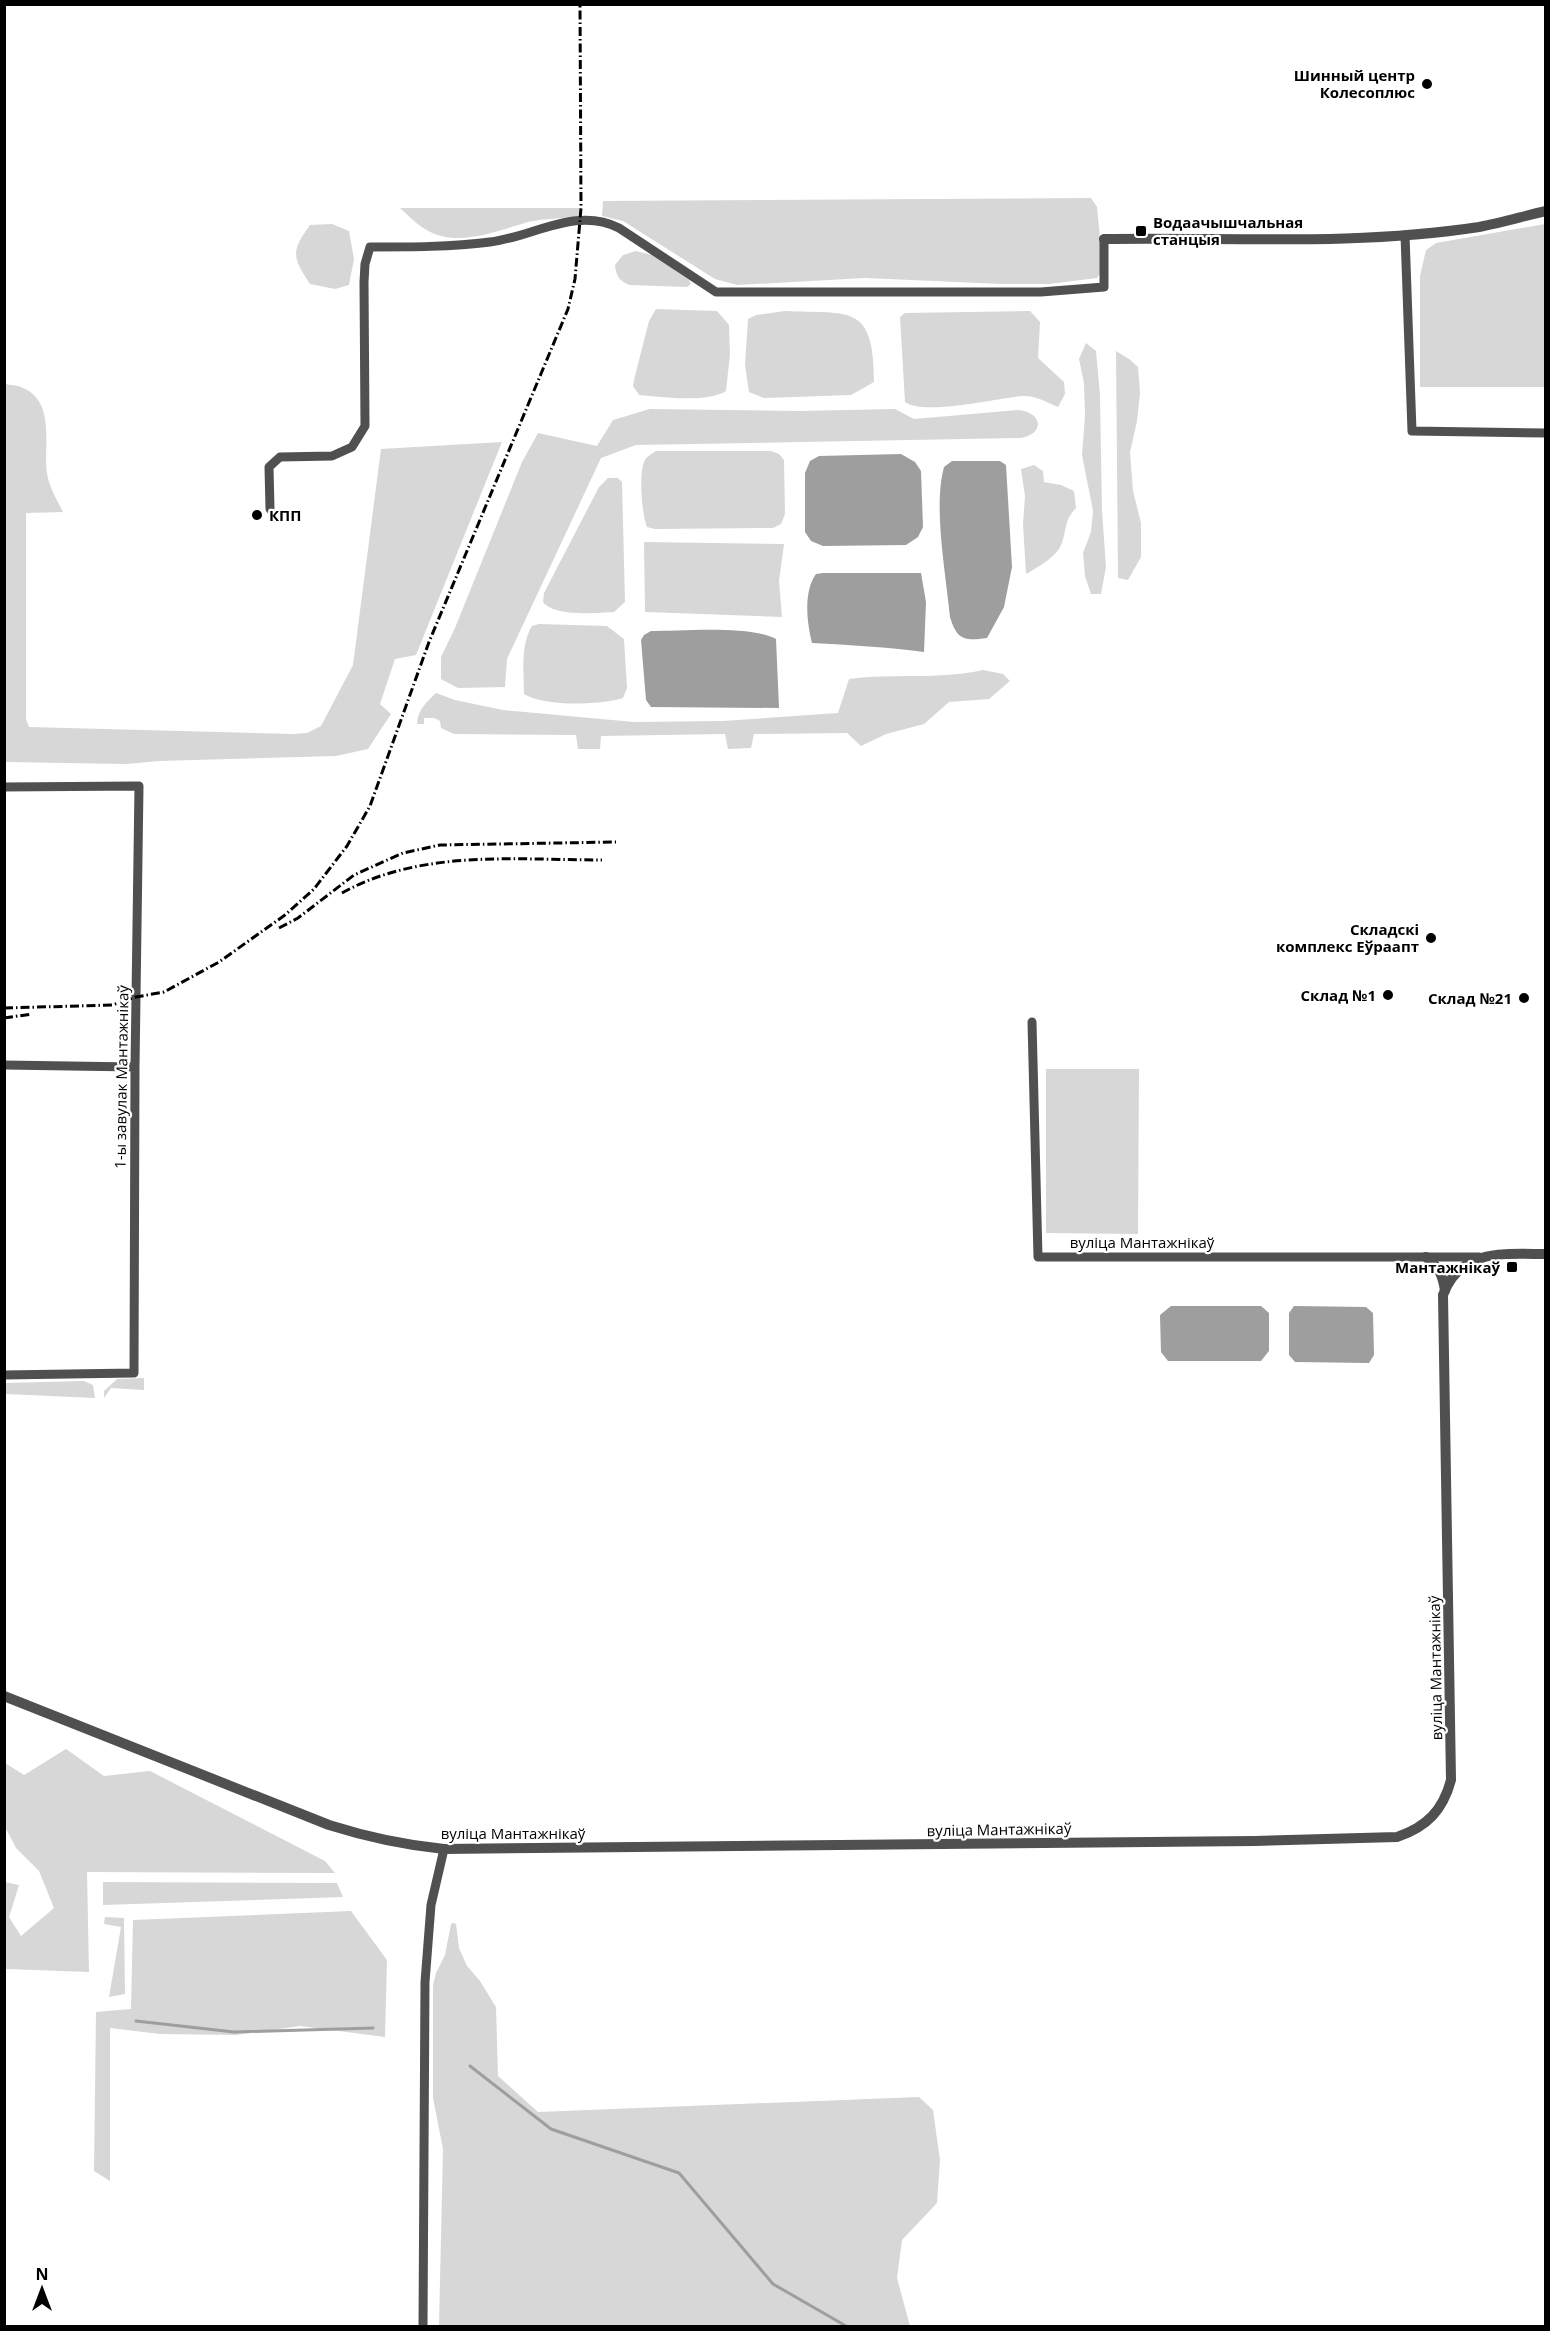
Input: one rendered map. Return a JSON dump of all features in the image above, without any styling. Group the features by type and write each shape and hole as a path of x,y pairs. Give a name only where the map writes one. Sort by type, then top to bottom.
{"street":[{"path":"270,509 269,467 280,457 332,456 352,447 365,426 363,282 364,264 370,247 488,242 516,238 543,227 579,219 608,222 716,292 1041,292 1104,287 1104,239 1252,240 1405,235 1481,227 1545,211"},
{"path":"1405,235 1412,431 1545,433"},
{"name":"1-ы завулак Мантажнікаў","path":"4,787 139,786 135,1067 135,1373 4,1375"},
{"name":"вуліца Мантажнікаў","path":"1032,1022 1038,1257 1480,1257 1505,1254 1545,1254"},
{"path":"4,1065 135,1067"},
{"path":"1426,1257 1438,1269 1442,1277 1444,1292"},
{"name":"вуліца Мантажнікаў","path":"4,1696 329,1825 384,1841 444,1849 1255,1841 1397,1837 1413,1832 1426,1824 1441,1807 1451,1780 1442,1306 1444,1292 1457,1271 1480,1257"},
{"path":"423,2326 425,1982 431,1905 444,1849"}],"shaded area":[{"path":"1091,198 1097,207 1103,270 1097,278 1049,284 865,278 737,285 715,279 623,221 602,216 603,201"},
{"path":"400,208 581,208 579,216 528,222 476,236 450,238 437,235 422,227"},
{"path":"332,224 349,231 354,259 349,285 335,289 310,284 300,268 296,255 299,242 310,225"},
{"path":"1545,224 1545,387 1420,387 1420,276 1426,250 1436,243"},
{"path":"636,251 652,255 689,280 691,284 687,287 630,285 623,282 617,275 615,265 623,255"},
{"path":"656,309 717,311 729,325 730,354 726,391 718,395 696,398 639,395 633,386 634,380 649,321"},
{"path":"785,311 826,312 854,318 863,326 869,338 873,356 874,382 851,395 764,398 749,392 745,365 748,319 756,315"},
{"path":"1030,311 1040,322 1038,358 1064,382 1065,394 1058,407 1027,396 944,407 914,406 905,402 900,317 905,313"},
{"path":"1086,343 1096,351 1100,395 1102,511 1106,567 1101,594 1091,594 1085,576 1083,553 1091,532 1093,511 1082,455 1085,416 1084,383 1079,359"},
{"path":"1116,351 1138,367 1140,393 1130,452 1133,491 1141,523 1141,557 1128,580 1118,578"},
{"path":"5,384 23,388 40,403 46,426 48,478 63,512 26,513 26,719 29,727 293,734 307,733 321,726 353,665 381,449 502,442 416,655 395,659 380,704 391,714 368,749 336,756 126,764 5,762"},
{"path":"650,409 799,411 895,409 914,419 1019,410 1033,415 1038,424 1034,432 1020,438 636,445 601,458 507,659 505,687 458,688 441,679 441,657 455,628 522,462 538,433 597,446 613,420"},
{"path":"656,451 771,451 779,454 784,460 785,514 781,524 773,528 655,529 647,527 642,504 642,474 646,459"},
{"path":"901,454 915,462 921,471 923,527 918,537 906,545 823,546 811,541 805,532 805,473 810,461 819,456"},
{"path":"952,461 1000,461 1006,465 1012,567 1004,607 987,638 962,637 950,617 941,541 940,501 944,467"},
{"path":"1034,465 1043,471 1044,482 1061,485 1074,491 1076,508 1068,521 1060,548 1047,561 1026,574 1023,524 1025,496 1021,469"},
{"path":"608,478 618,478 622,482 625,602 614,612 576,613 548,607 543,602 544,593 599,487"},
{"path":"644,542 784,544 779,581 782,617 645,612"},
{"path":"921,573 926,602 924,652 812,643 808,617 809,590 816,574"},
{"path":"539,624 607,626 624,639 627,688 623,698 601,702 558,703 524,694 523,659 526,642 532,626"},
{"path":"733,630 776,639 779,708 651,707 646,700 641,640 651,631"},
{"path":"983,670 1003,674 1010,681 989,699 949,702 924,724 886,734 861,746 847,733 754,734 751,748 728,749 725,734 601,736 600,749 578,749 576,735 454,734 441,728 440,721 434,718 424,718 424,724 417,724 421,710 436,693 455,700 503,710 634,722 723,721 838,713 849,679 950,675"},
{"path":"1046,1069 1139,1069 1138,1234 1046,1233"},
{"path":"1171,1306 1261,1306 1269,1313 1269,1351 1261,1361 1168,1361 1161,1352 1160,1315"},
{"path":"1294,1306 1366,1307 1373,1313 1374,1355 1369,1363 1295,1362 1289,1355 1289,1313"},
{"path":"144,1378 144,1390 111,1388 104,1398 104,1391 117,1379"},
{"path":"84,1381 93,1385 95,1398 5,1394 5,1383"},
{"path":"66,1749 104,1776 150,1771 325,1861 335,1873 87,1872 89,1972 5,1969 5,1882 19,1885 9,1917 21,1936 54,1908 39,1871 16,1848 5,1827 5,1763 24,1775"},
{"path":"103,1882 337,1883 343,1897 103,1905"},
{"path":"351,1911 387,1960 385,2037 300,2026 236,2035 160,2034 110,2028 110,2181 94,2171 96,2012 131,2009 133,1920"},
{"path":"105,1917 124,1918 125,1994 109,1997 121,1927 104,1924"},
{"path":"453,1923 456,1924 459,1948 467,1966 480,1981 496,2007 498,2076 538,2112 919,2097 933,2110 940,2160 937,2203 902,2240 897,2278 910,2326 439,2326 443,2149 433,2098 433,1985 445,1955"}],"waterway":[{"path":"136,2021 234,2032 373,2028"},
{"path":"470,2066 551,2129 679,2173 773,2284 846,2326"}],"railway":[{"path":"4,1008 112,1005 136,997 164,992 219,962 285,915 314,889 347,846 370,806 429,642 568,309 575,279 581,208 580,4"},
{"path":"279,928 298,918 354,875 403,853 440,845 616,842"},
{"path":"342,893 372,879 404,869 436,863 502,859 602,860"},
{"path":"4,1018 32,1014"}],"place":[{"name":"Шинный центр Колесоплюс","path":"1427,84"},
{"name":"Водаачышчальная станцыя","path":"1141,231"},
{"name":"КПП","path":"257,515"},
{"name":"Складскі комплекс Еўраапт","path":"1431,938"},
{"name":"Склад №1","path":"1388,995"},
{"name":"Склад №21","path":"1524,998"},
{"name":"Мантажнікаў","path":"1512,1267"}]}
